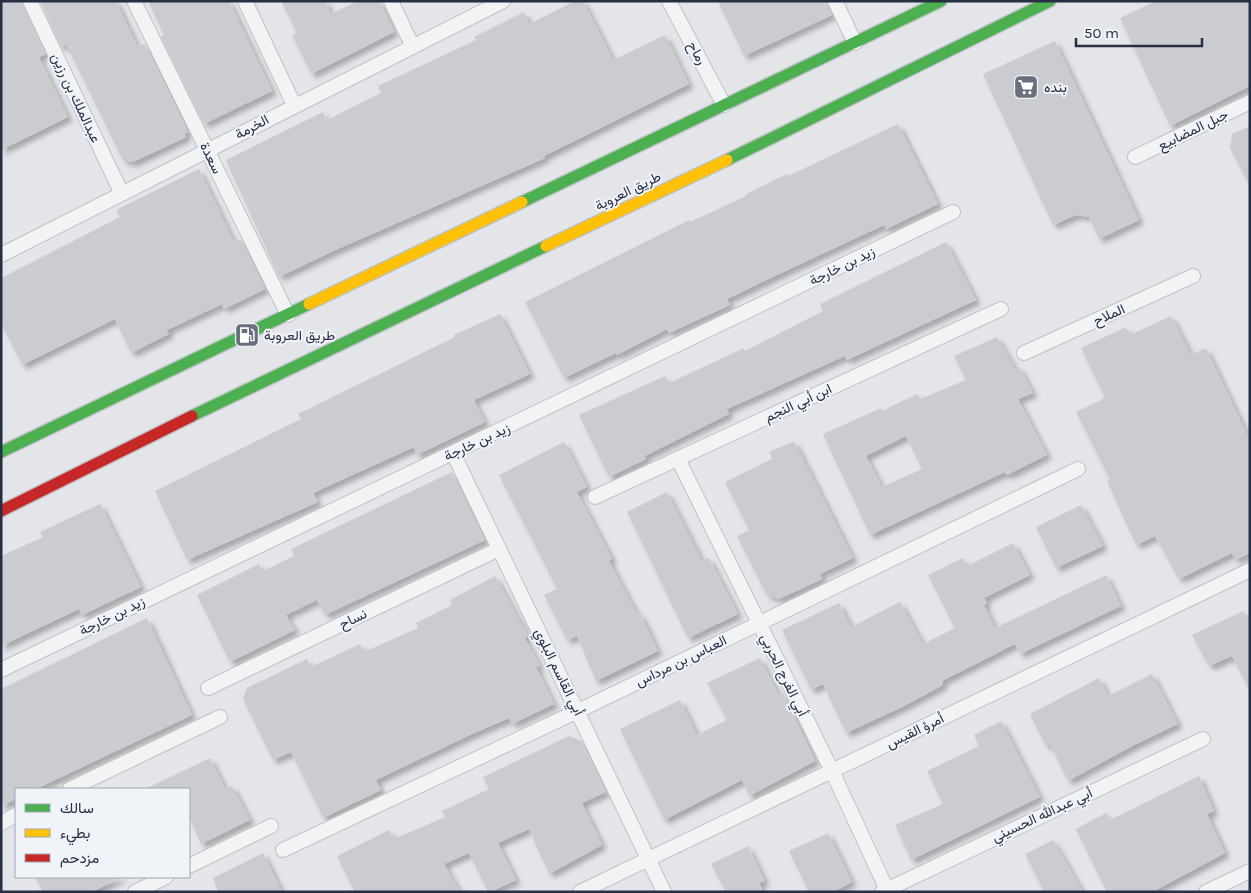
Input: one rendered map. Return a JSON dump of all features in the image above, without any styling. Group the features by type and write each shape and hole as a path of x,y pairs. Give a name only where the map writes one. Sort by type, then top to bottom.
{"main road":[{"path":"2,449 288,315 941,1"},
{"name":"طريق العروبة","path":"1,511 122,449 731,158 1050,1"}],"street":[{"name":"عبدالملك بن رزين","path":"30,1 122,194"},
{"name":"سعدة","path":"134,1 288,315"},
{"path":"245,1 294,105"},
{"path":"391,1 413,47"},
{"name":"الخرمة","path":"1,255 294,105 503,1"},
{"name":"رماح","path":"669,1 724,105"},
{"path":"835,1 855,43"},
{"name":"جبل المضابيع","path":"1135,157 1250,102"},
{"name":"زيد بن خارجة","path":"1,670 953,212"},
{"name":"الملاح","path":"1024,353 1193,276"},
{"name":"ابن أبي النجم","path":"595,497 1001,309"},
{"name":"أبي القاسم البلوي","path":"453,453 664,892"},
{"name":"أبي الفرج الحربي","path":"678,459 832,771 886,891"},
{"name":"العباس بن مرداس","path":"283,850 578,711 1078,469"},
{"name":"نساح","path":"208,688 499,549"},
{"name":"أمرؤ القيس","path":"580,892 1250,570"},
{"path":"72,788 220,717"},
{"name":"أبي عبدالله الحسيني","path":"886,891 1203,739"},
{"path":"1,822 15,815"},
{"path":"190,866 271,826"},
{"path":"1206,892 1250,871"},
{"path":"135,892 164,878"}],"building":[{"path":"1,1 21,1 46,54 39,57 68,117 1,150"},
{"path":"40,1 116,1 137,46 145,44 188,132 184,134 186,137 133,162 123,160 66,44 61,47"},
{"path":"148,1 229,1 272,91 204,124 161,37 164,35"},
{"path":"281,1 325,1 331,14 358,1 379,1 394,32 311,74 292,35 297,33"},
{"path":"575,1 583,1 613,60 665,35 689,84 544,156 545,158 331,252 279,277 226,160 323,112 327,120 381,93 378,86 476,40 474,37 524,12 529,24"},
{"path":"718,1 826,1 832,15 744,56"},
{"path":"1156,1 1250,1 1250,86 1170,126 1120,18"},
{"path":"1055,41 1139,220 1099,239 1089,217 1076,215 1053,225 983,74"},
{"path":"898,124 938,204 886,229 884,225 727,299 730,305 669,333 667,329 617,355 616,353 564,378 525,302 689,220 690,222 746,196 746,194 787,174 788,176"},
{"path":"1250,126 1250,186 1230,148 1232,134"},
{"path":"199,169 234,242 241,239 265,289 224,309 222,304 167,330 169,334 131,353 115,319 22,365 1,323 1,278 120,217 116,210"},
{"path":"946,242 976,300 847,360 845,356 727,409 729,414 645,456 646,459 609,477 579,415 665,376 669,383 744,348 745,351 823,311 820,304"},
{"path":"500,314 530,374 474,400 485,422 417,455 414,447 313,493 318,502 187,560 155,491 301,419 298,414 455,337 454,335"},
{"path":"1171,316 1191,355 1206,348 1250,441 1250,553 1235,560 1232,553 1179,579 1155,536 1136,545 1107,481 1110,480 1076,412 1105,398 1081,348 1126,327 1130,335"},
{"path":"997,337 1015,369 1019,367 1033,393 1018,399 1047,455 1007,475 1005,472 870,535 823,434 881,408 882,411 917,394 920,399 966,380 954,356","holes":["906,436 922,469 882,487 866,456"]},
{"path":"794,441 853,558 820,574 822,579 779,599 767,595 737,536 749,530 725,482 772,459 769,452"},
{"path":"564,442 587,487 577,492 612,559 609,561 637,614 640,613 658,651 596,681 577,636 567,640 544,595 557,589 499,475"},
{"path":"452,472 485,540 325,615 317,600 286,615 295,630 230,662 197,595 259,564 263,571 294,556 291,549"},
{"path":"667,492 702,561 709,558 738,614 688,638 627,512"},
{"path":"100,504 141,587 82,615 79,609 1,646 1,556 43,537 40,532"},
{"path":"1081,505 1103,546 1056,568 1036,527"},
{"path":"1013,543 1030,575 984,598 987,603 984,605 995,628 1106,575 1121,606 1020,654 1015,644 942,681 943,685 902,707 846,733 823,684 811,690 782,630 839,603 851,627 900,602 923,644 955,628 928,575 963,558 967,566"},
{"path":"495,576 528,636 525,638 540,666 536,667 554,704 512,724 509,718 376,780 381,790 323,818 291,752 273,760 243,699 247,688 307,659 311,667 360,644 364,652 418,628 416,623 452,605 450,600"},
{"path":"1243,611 1250,622 1250,691 1232,656 1209,666 1192,635"},
{"path":"147,618 192,715 38,788 15,788 15,799 1,806 1,689"},
{"path":"760,658 779,695 783,693 815,761 749,796 742,780 664,820 620,729 680,700 697,735 727,720 707,683"},
{"path":"1152,674 1178,724 1134,745 1068,781 1050,744 1046,746 1030,714 1099,678 1108,696"},
{"path":"1001,721 1040,797 911,860 895,825 943,804 927,771 979,746 974,735"},
{"path":"569,736 582,741 606,792 582,803 602,845 549,874 529,829 498,843 516,880 490,892 488,892 469,853 444,864 460,892 355,892 337,856 389,830 394,839 445,817 442,811 489,789 483,777"},
{"path":"210,758 225,789 232,786 250,820 201,844 190,818 190,788 147,788"},
{"path":"1199,776 1214,811 1207,814 1225,853 1152,892 1107,892 1076,829 1106,813 1110,820"},
{"path":"828,833 852,882 833,892 809,892 789,851"},
{"path":"1053,840 1083,892 1044,892 1025,854"},
{"path":"748,846 765,881 759,883 763,892 726,892 711,864"},
{"path":"263,853 282,892 219,892 213,878"},
{"path":"36,878 121,878 91,892 43,892"}],"traffic: fast":[{"path":"522,202 941,1"},
{"path":"727,160 1050,1"},
{"path":"192,416 546,246"},
{"path":"1,452 309,304"}],"traffic: slow":[{"path":"546,246 727,160"},
{"path":"309,304 522,202"}],"traffic: jam":[{"path":"1,511 192,416"}],"place":[{"name":"بنده","path":"1026,87"},
{"name":"طريق العروبة","path":"247,335"}]}
